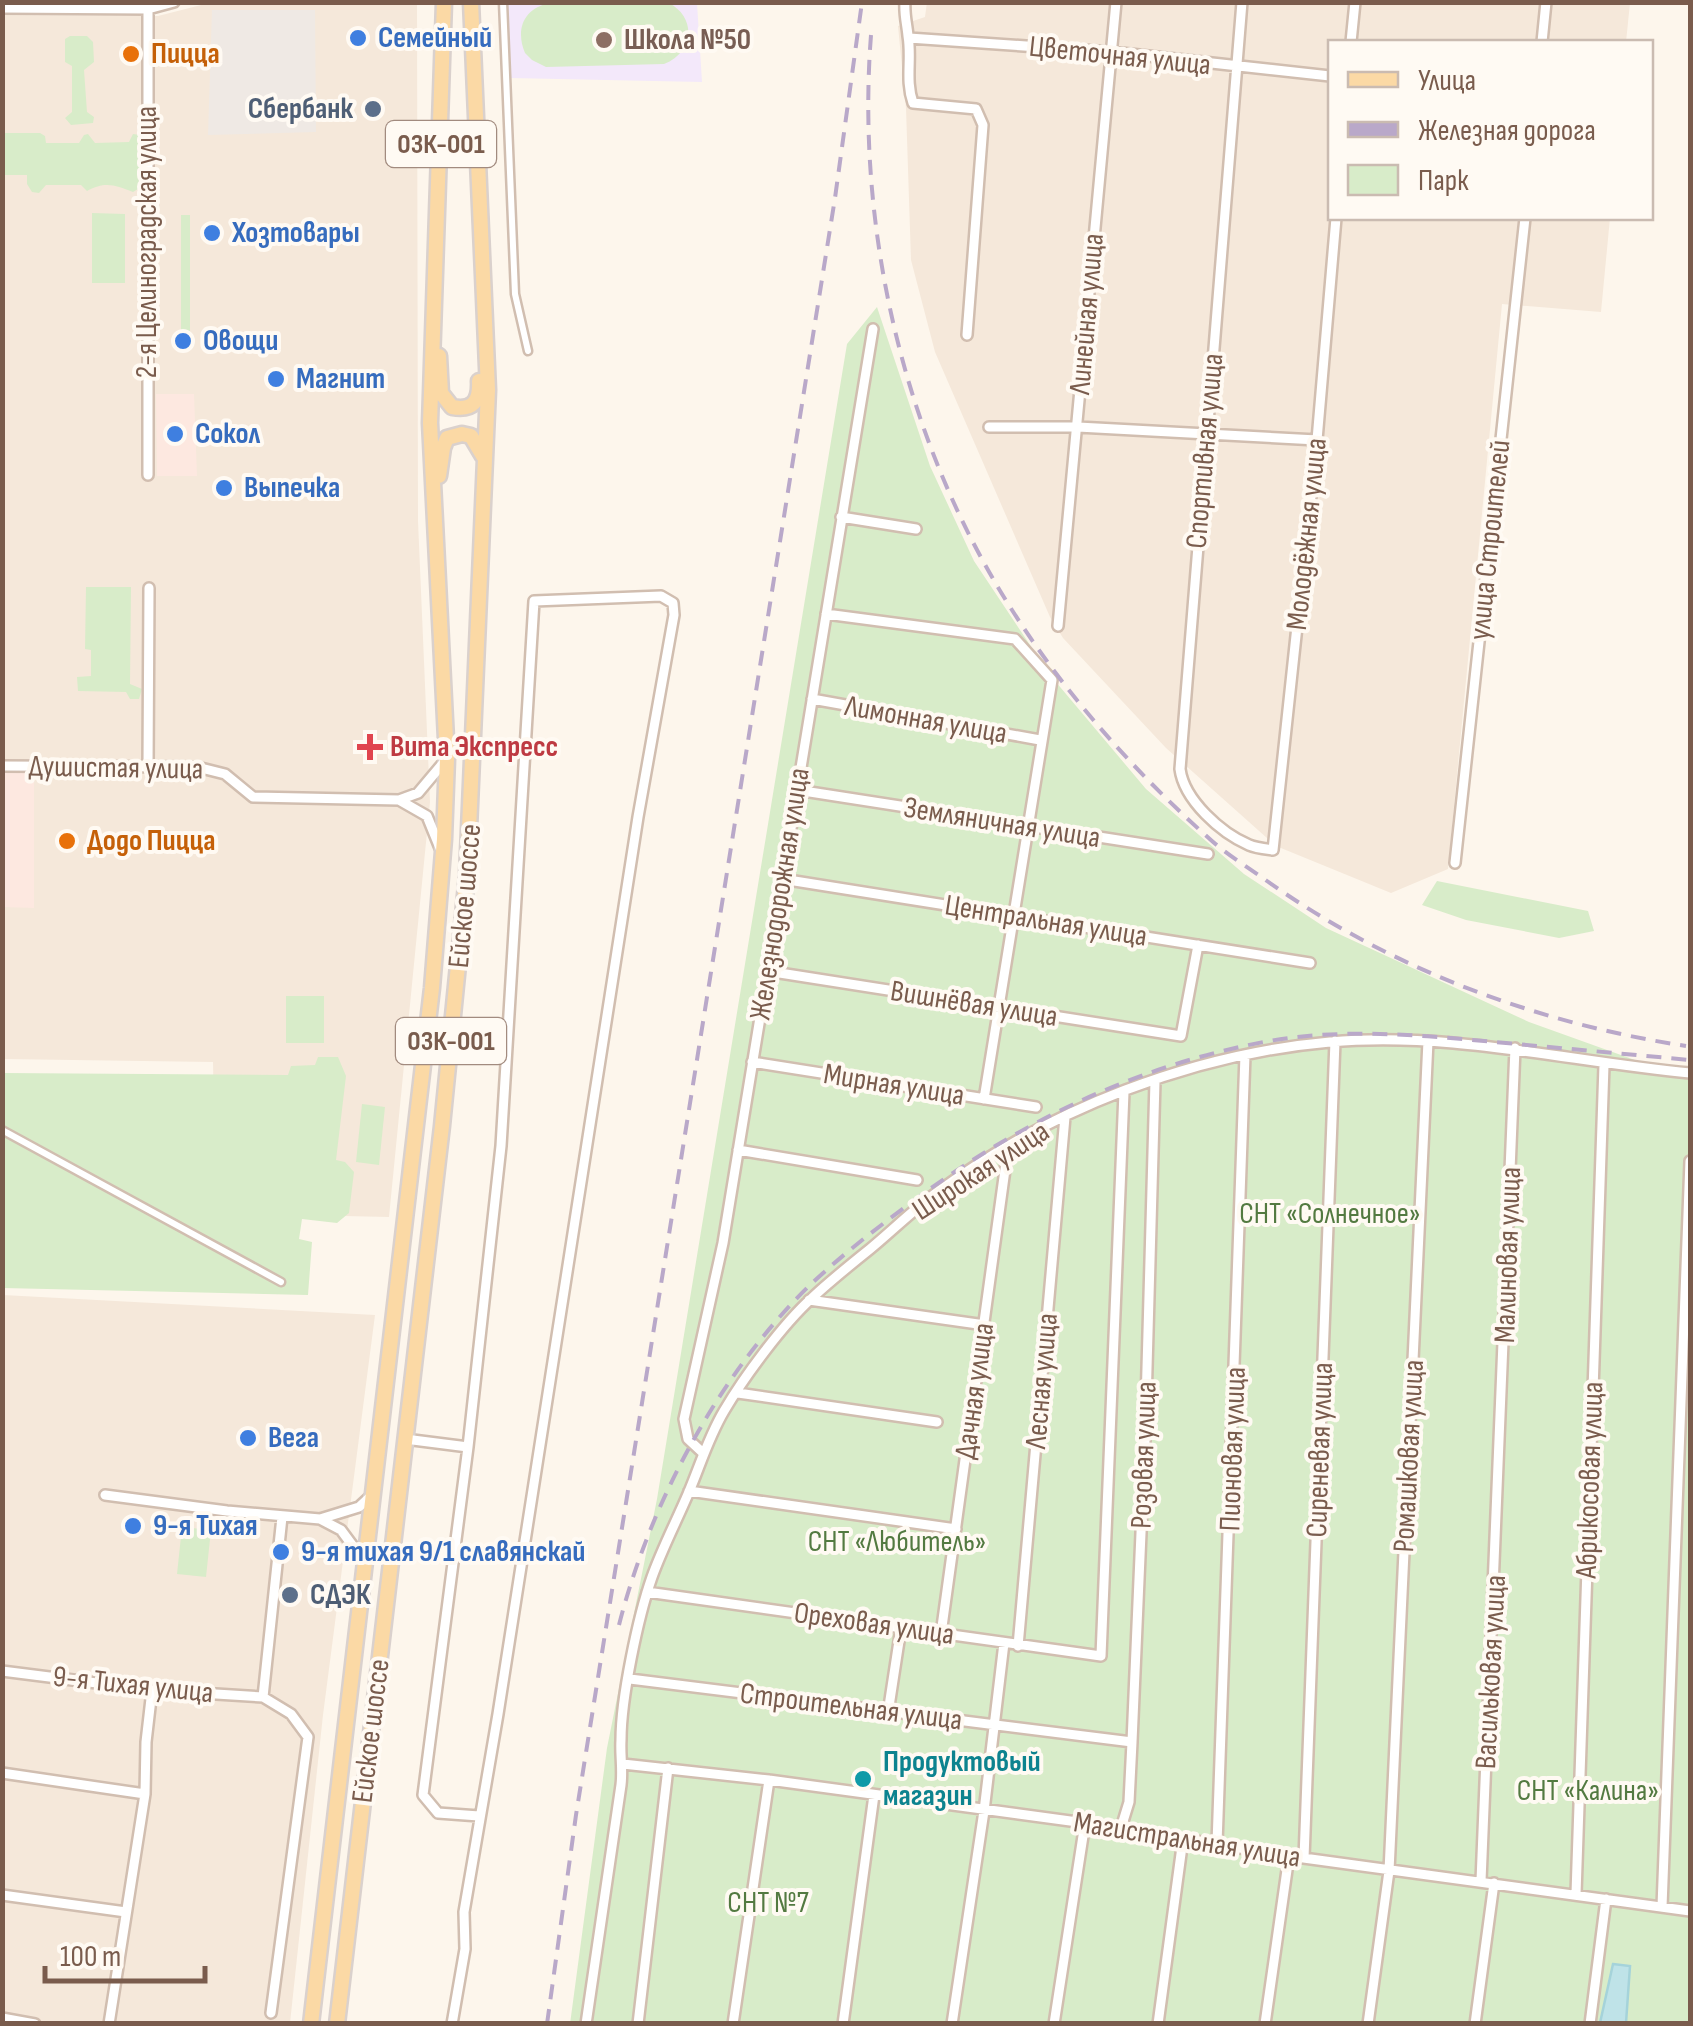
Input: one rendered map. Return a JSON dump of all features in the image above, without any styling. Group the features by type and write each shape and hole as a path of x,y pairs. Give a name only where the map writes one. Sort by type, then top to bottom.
{"main road":[{"name":"Ейское шоссе","path":"311,2024 430,1008 442,858 446,759 430,423 444,2"},
{"name":"Ейское шоссе","path":"336,2024 468,875 488,390 471,2"},
{"name":"03К-001","path":"435,286 441,393 452,407 466,408 480,394 483,280"},
{"name":"03К-001","path":"434,517 443,448 448,438 471,436 481,447 485,460"}],"street":[{"path":"2,8 148,9 174,2"},
{"path":"502,2 515,294 528,352"},
{"path":"905,2 909,38 907,86 913,102 976,109 983,125 968,335"},
{"name":"Линейная улица","path":"1058,626 1116,2"},
{"name":"Спортивная улица","path":"1242,2 1181,724 1181,781 1208,816 1234,836 1251,846 1274,850"},
{"path":"1351,40 1355,2"},
{"path":"1542,40 1546,2"},
{"name":"2-я Целиноградская улица","path":"148,9 148,474"},
{"name":"Цветочная улица","path":"909,38 1112,52 1328,76"},
{"name":"Молодёжная улица","path":"1274,850 1336,220"},
{"name":"улица Строителей","path":"1455,863 1525,220"},
{"name":"Железнодорожная улица","path":"702,1452 688,1439 684,1419 722,1243 873,328"},
{"path":"988,427 1078,427 1317,440"},
{"path":"841,518 916,528"},
{"path":"148,766 149,588"},
{"path":"452,2024 465,1949 464,1912 479,1816 638,817 674,615 673,603 660,596 534,601 500,1146 468,1447 423,1795 438,1813 479,1816"},
{"name":"Лимонная улица","path":"826,614 1014,639 1052,680 984,1100"},
{"name":"Лимонная улица","path":"812,699 1040,740"},
{"path":"399,800 418,793 446,759"},
{"name":"Душистая улица","path":"2,766 215,769 258,798 399,800"},
{"name":"Земляничная улица","path":"796,790 1208,854"},
{"path":"399,800 427,816 442,858"},
{"name":"Центральная улица","path":"782,879 1310,963"},
{"name":"Вишнёвая улица","path":"767,971 1181,1036 1198,945"},
{"name":"Широкая улица","path":"586,2024 624,1764 620,1742 648,1592 702,1452 726,1407 809,1300 939,1190 1008,1148 1065,1117 1124,1092 1245,1055 1335,1042 1428,1041 1515,1048 1604,1065 1690,1073"},
{"name":"Ромашковая улица","path":"1368,2024 1390,1871 1428,1041"},
{"name":"Сиреневая улица","path":"1304,1858 1335,1042"},
{"name":"Малиновая улица","path":"1500,1462 1515,1048"},
{"name":"Пионовая улица","path":"1217,1844 1245,1055"},
{"name":"Мирная улица","path":"752,1062 1036,1107"},
{"name":"Абрикосовая улица","path":"1576,1894 1604,1065"},
{"name":"Розовая улица","path":"1121,1828 1129,1802 1132,1742 1155,1081"},
{"name":"Ореховая улица","path":"648,1592 1100,1656 1124,1092"},
{"name":"Лесная улица","path":"1018,1646 1065,1117"},
{"path":"2,1130 281,1282"},
{"name":"Дачная улица","path":"941,1634 1008,1148"},
{"path":"738,1150 917,1180"},
{"path":"1662,1907 1690,1161"},
{"path":"809,1300 984,1326"},
{"path":"738,1393 937,1422"},
{"path":"405,1439 468,1447"},
{"name":"Васильковая улица","path":"1481,1881 1500,1462"},
{"path":"689,1491 956,1530"},
{"path":"106,1496 320,1519 358,1508 373,1494"},
{"path":"271,2013 308,1737 291,1714 263,1697 282,1517"},
{"path":"320,1519 341,1530 366,1564"},
{"path":"888,1713 901,1628"},
{"path":"952,2024 996,1725 1004,1643"},
{"name":"9-я Тихая улица","path":"2,1671 152,1690 263,1697"},
{"name":"Строительная улица","path":"630,1680 1132,1742"},
{"path":"109,2024 146,1794 152,1690"},
{"name":"Магистральная улица","path":"624,1764 1085,1823 1390,1871 1690,1911"},
{"path":"638,2024 668,1768"},
{"path":"2,1773 146,1794"},
{"path":"733,2024 769,1780"},
{"path":"843,2024 874,1795"},
{"path":"1054,2024 1085,1823"},
{"path":"1158,2024 1183,1839"},
{"path":"1265,2024 1290,1856"},
{"path":"1475,2024 1494,1883"},
{"path":"2,1894 126,1912"},
{"path":"1590,2024 1606,1899"},
{"path":"2,2018 36,2024"}],"shaded area":[{"path":"213,2 417,3 418,521 430,802 389,1217 216,1213 213,1062 3,1059 3,907 34,907 34,770 208,770 208,765 3,763 3,15 158,16"},
{"path":"927,2 1630,3 1626,40 1328,40 1328,220 1610,220 1601,312 1502,304 1448,869 1391,893 1276,846 1166,748 1063,638 1050,617 935,352 911,260 906,108 898,26 925,17"},
{"name":"Школа №50","path":"507,3 697,3 702,82 510,78"},
{"path":"212,10 315,10 316,132 208,135"},
{"name":"Сокол","path":"156,394 194,394 197,476 157,476"},
{"path":"3,770 34,770 34,908 3,907"},
{"path":"3,1295 375,1315 323,1715 290,2023 3,2024"}],"green space":[{"name":"Школа №50","path":"550,3 669,3 678,9 688,26 686,43 674,59 664,64 546,67 525,53 521,36 528,15"},
{"path":"87,36 93,42 94,62 84,70 87,112 94,117 93,123 71,125 65,118 72,112 72,66 65,62 65,39"},
{"path":"3,133 40,133 46,143 79,143 88,134 95,143 129,142 133,134 140,135 143,186 133,192 110,185 87,191 81,185 46,185 39,193 32,192 27,175 3,175"},
{"path":"92,213 125,214 125,283 92,283"},
{"path":"181,215 190,215 190,335 181,335"},
{"path":"877,307 930,466 974,561 1050,675 1146,789 1244,874 1326,928 1529,1022 1646,1064 1690,1068 1690,2023 570,2024 607,1748 657,1499 847,344"},
{"path":"86,587 131,587 130,684 142,689 139,699 130,699 126,692 78,691 77,677 91,676 91,650 85,649"},
{"path":"1437,881 1588,911 1594,931 1559,938 1466,920 1422,905"},
{"path":"286,996 324,996 324,1043 286,1043"},
{"path":"318,1057 338,1057 346,1076 336,1160 345,1162 354,1172 349,1213 337,1223 302,1219 299,1239 312,1242 308,1295 3,1288 3,1073 288,1075 291,1066 315,1065"},
{"path":"362,1104 385,1107 379,1165 356,1162"},
{"path":"182,1527 211,1530 206,1577 177,1574"}],"water":[{"path":"1613,1964 1630,1966 1626,2023 1600,2023"}],"railway":[{"path":"547,2024 576,1815 835,198 862,2"},
{"path":"871,35 868,102 878,239 906,373 927,438 983,561 1031,638 1086,711 1147,779 1219,846 1314,912 1364,941 1415,966 1520,1007 1630,1036 1686,1046"},
{"path":"619,1625 632,1579 669,1487 718,1400 776,1321 823,1273 896,1214 966,1164 1047,1117 1177,1064 1297,1037 1410,1035 1690,1060"}],"place":[{"name":"Семейный","path":"358,38"},
{"name":"Школа №50","path":"604,40"},
{"name":"Пицца","path":"131,54"},
{"name":"Сбербанк","path":"373,109"},
{"name":"Хозтовары","path":"212,233"},
{"name":"Овощи","path":"183,341"},
{"name":"Магнит","path":"276,379"},
{"name":"Сокол","path":"175,434"},
{"name":"Выпечка","path":"224,488"},
{"name":"Вита Экспресс","path":"370,747"},
{"name":"Додо Пицца","path":"67,841"},
{"name":"Вега","path":"248,1438"},
{"name":"9-я Тихая","path":"133,1526"},
{"name":"9-я тихая 9/1 славянскай","path":"281,1552"},
{"name":"СДЭК","path":"290,1595"},
{"name":"Продуктовый магазин","path":"863,1779"}],"park label":[{"name":"СНТ «Солнечное»","path":"1330,1214"},
{"name":"СНТ «Любитель»","path":"897,1542"},
{"name":"СНТ «Калина»","path":"1588,1791"},
{"name":"СНТ №7","path":"768,1903"}]}
